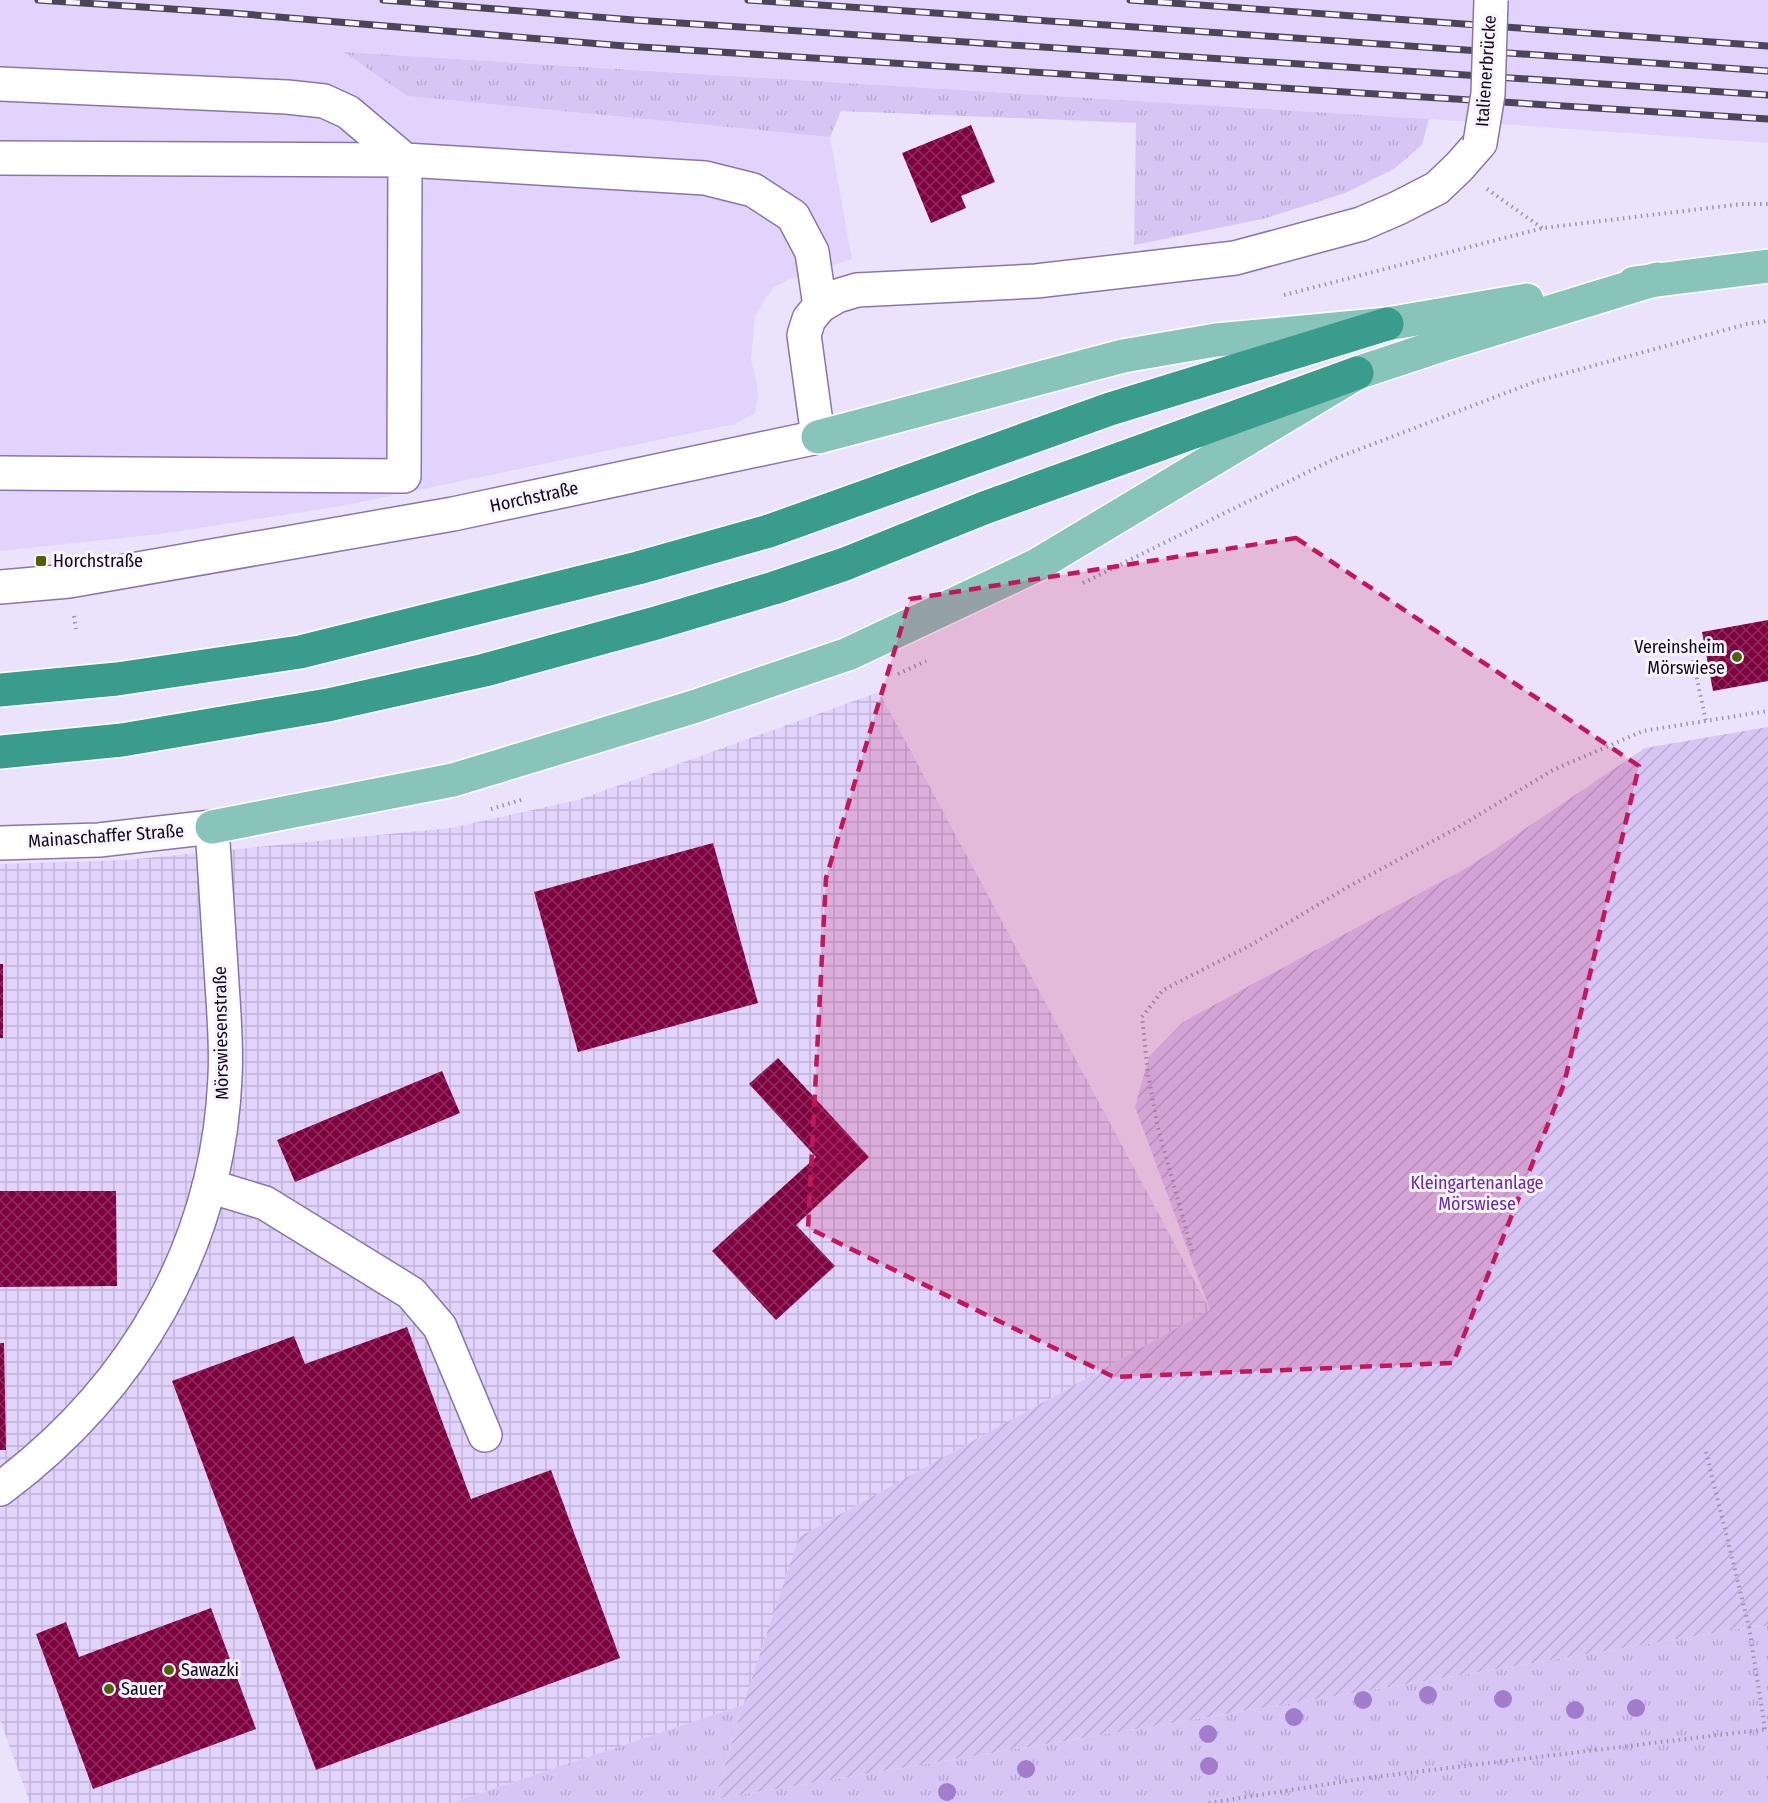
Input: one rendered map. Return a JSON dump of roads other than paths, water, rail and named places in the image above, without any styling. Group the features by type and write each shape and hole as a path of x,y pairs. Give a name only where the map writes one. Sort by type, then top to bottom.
{"highway":[{"path":"0,690 117,679 300,652 638,568 769,531 1110,409 1387,324"},
{"path":"0,752 122,740 328,705 485,670 656,623 774,588 844,564 984,508 1357,373"}],"main road":[{"path":"818,437 1123,356 1216,340 1387,324 1657,279 1768,266"},
{"path":"212,827 453,780 693,707 848,654 1037,565 1357,373 1657,279"}],"street":[{"name":"Italienerbrücke","path":"820,306 837,296 858,290 917,289 1036,281 1234,258 1361,224 1437,188 1460,167 1480,143 1488,94 1491,0"},
{"path":"0,84 287,97 324,101 348,112 405,160"},
{"path":"0,158 405,160 705,177 753,190 793,216 812,252 820,306 809,319 804,335 818,437"},
{"path":"0,473 404,476 405,160"},
{"name":"Horchstraße","path":"0,587 69,580 453,514 818,437"},
{"name":"Mainaschaffer Straße","path":"0,843 99,840 212,827"},
{"name":"Mörswiesenstraße","path":"0,1489 30,1466 78,1422 126,1365 171,1290 192,1241 209,1186 220,1130 225,1077 225,1019 212,827"},
{"path":"209,1186 265,1203 411,1293 440,1327 485,1435"}],"railway":[{"path":"38,0 231,13 625,46 1768,119"},
{"path":"383,0 634,20 1768,95"},
{"path":"748,0 1768,71"},
{"path":"1130,0 1768,46"}],"place":[{"name":"Horchstraße","path":"41,561"},
{"name":"Vereinsheim Mörswiese","path":"1737,657"},
{"name":"Sawazki","path":"169,1670"},
{"name":"Sauer","path":"109,1689"}],"park label":[{"name":"Kleingartenanlage Mörswiese","path":"1477,1193"}]}
